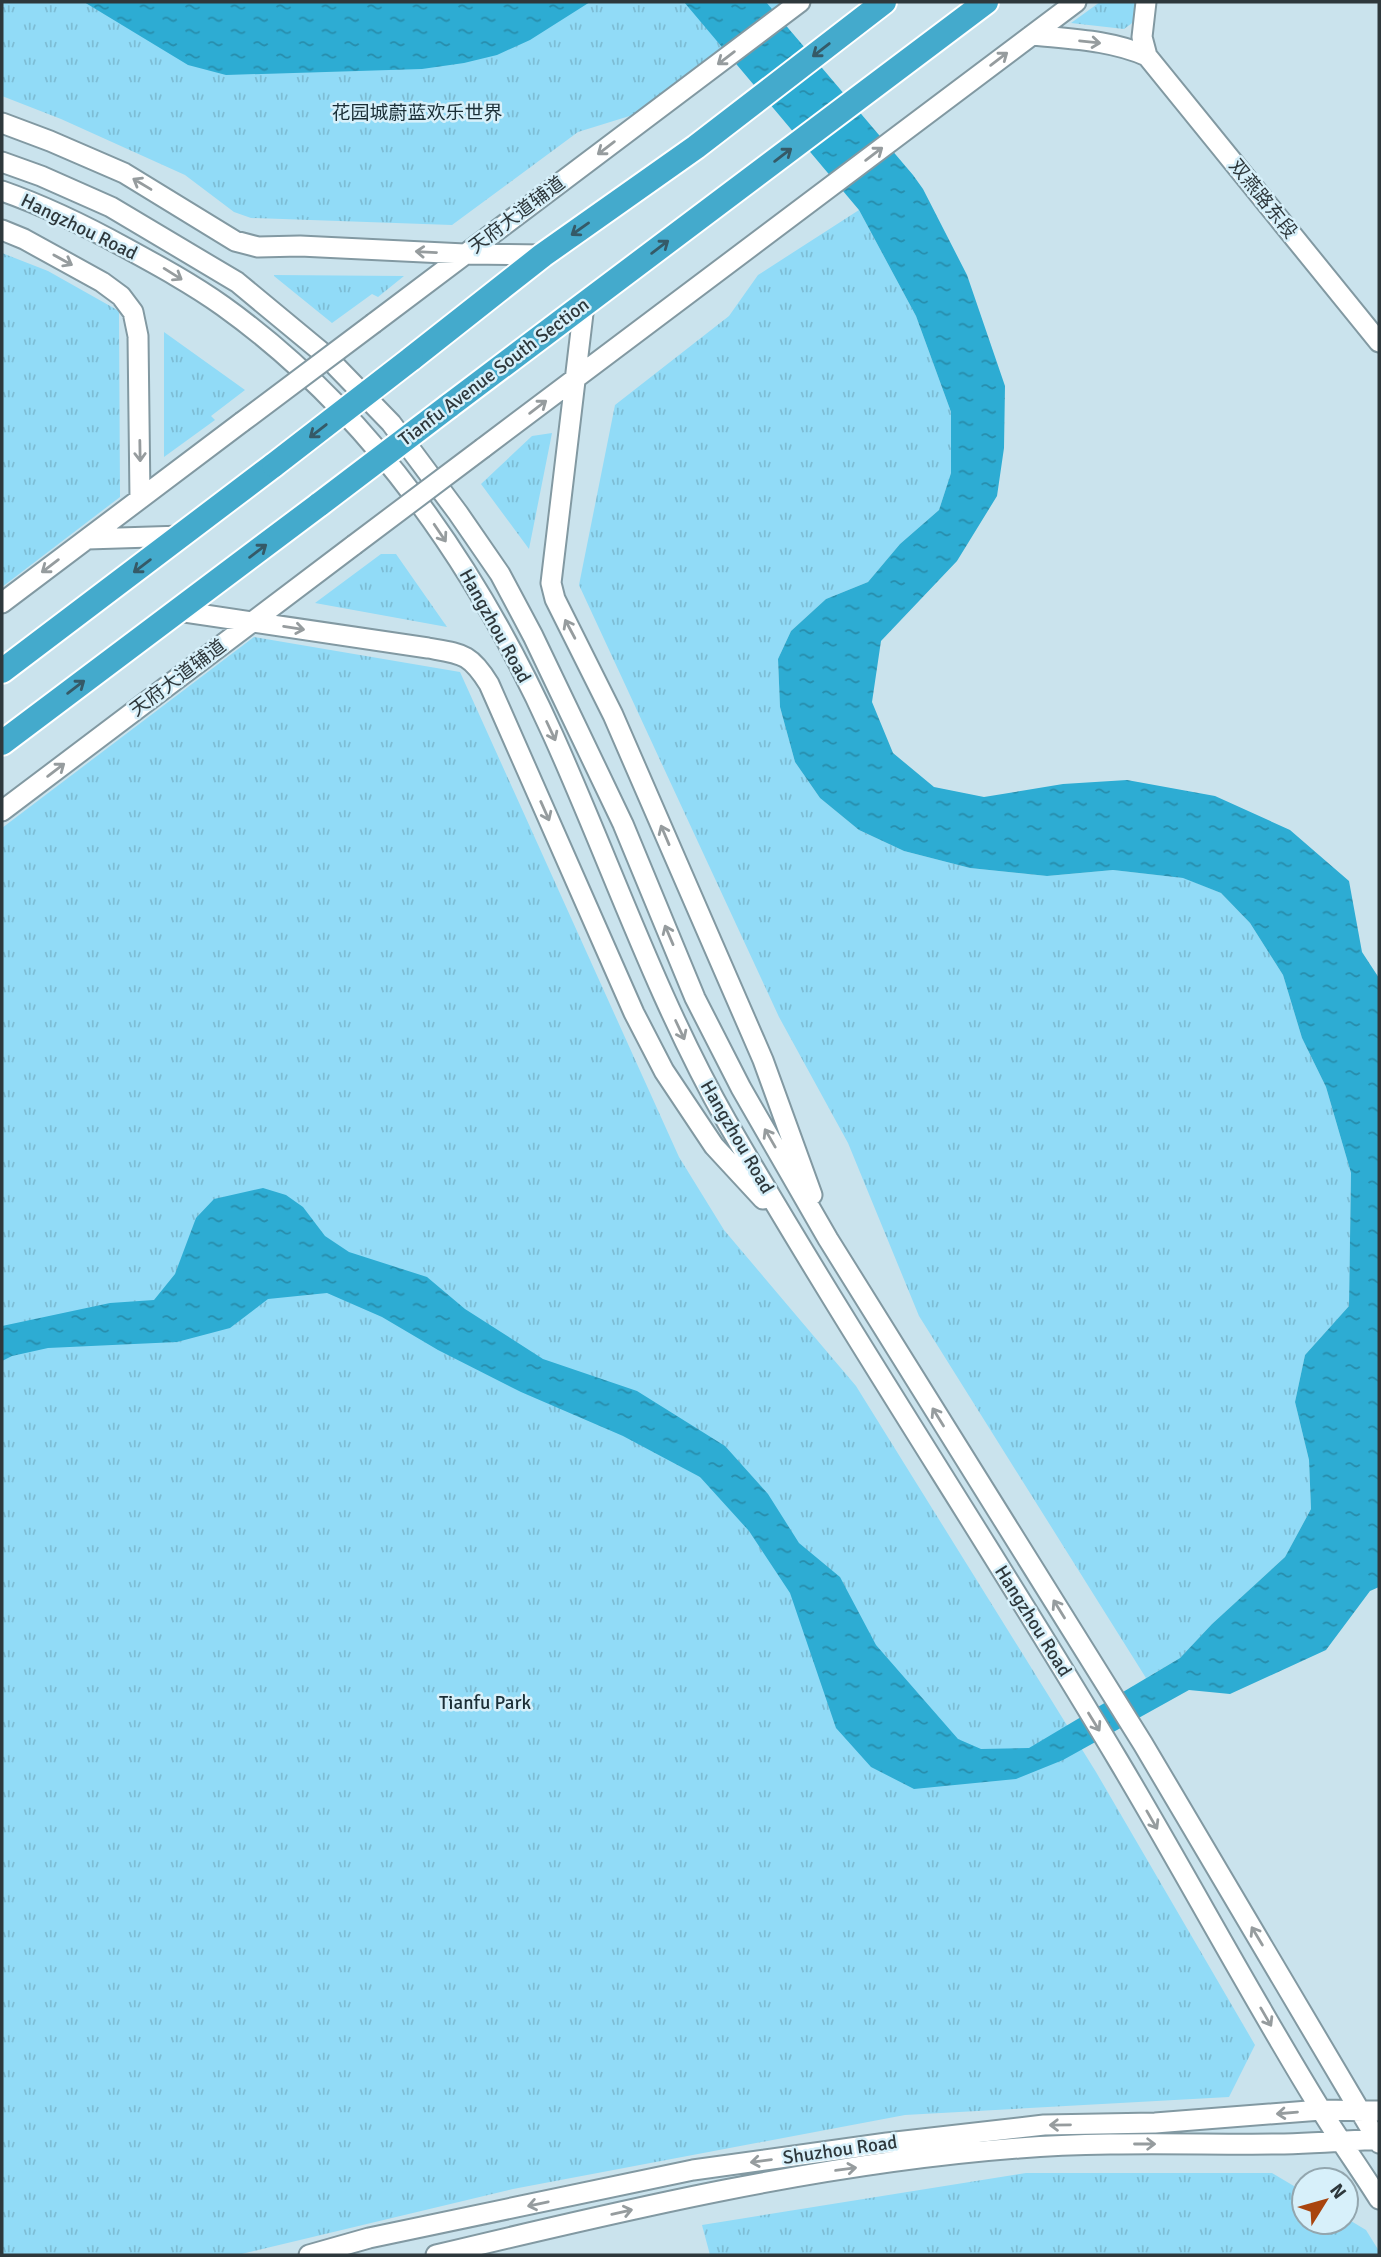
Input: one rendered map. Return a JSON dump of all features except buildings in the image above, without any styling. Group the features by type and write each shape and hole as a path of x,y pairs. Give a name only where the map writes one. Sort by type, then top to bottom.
{"highway":[{"name":"Tianfu Avenue South Section","path":"2,743 986,2"},
{"path":"2,671 183,536 544,255 696,147 880,4"}],"main road":[{"name":"天府大道辅道","path":"140,499 800,2"},
{"path":"576,378 1076,2"},
{"path":"1146,2 1142,37 1147,56"},
{"path":"1032,35 1110,44 1147,56"},
{"name":"双燕路东段","path":"1147,56 1379,342"},
{"path":"2,123 124,173 235,241 258,247 300,246 544,255"},
{"name":"Hangzhou Road","path":"2,162 110,207 237,282 324,354 391,423 500,574 533,636 623,824 701,1010 741,1088 828,1239 1370,2112 1378,2140"},
{"name":"Hangzhou Road","path":"2,191 95,231 160,267 218,302 268,341 308,377 370,442 406,486 468,575 512,652 552,732 694,1061 788,1225 1118,1760 1321,2110 1379,2199"},
{"path":"2,230 24,239 102,282 121,296 133,312 138,336 140,499 2,603"},
{"path":"584,305 551,583 555,599 613,715 763,1060 828,1239"},
{"name":"天府大道辅道","path":"2,811 576,378"},
{"path":"87,538 183,536"},
{"path":"178,611 458,654 471,659 479,668 520,754 634,1013 664,1071 713,1146 788,1225"},
{"name":"Shuzhou Road","path":"309,2255 369,2238 693,2170 887,2143 1044,2125 1155,2123 1321,2110 1370,2112"},
{"name":"Shuzhou Road","path":"436,2255 694,2196 841,2169 943,2156 1020,2148 1378,2140"}],"green space":[{"name":"花园城蔚蓝欢乐世界","path":"2,2 782,2 636,114 578,132 452,225 251,218 234,212 185,175 61,119 2,96"},
{"path":"1100,2 1138,2 1135,21 1124,29 1071,23"},
{"path":"859,210 916,316 951,412 951,473 939,510 900,544 868,582 826,599 791,631 778,659 780,707 795,762 820,798 859,830 904,851 970,868 1047,876 1113,870 1184,878 1221,893 1250,923 1283,975 1302,1038 1326,1087 1351,1173 1349,1306 1305,1355 1295,1402 1309,1460 1311,1509 1285,1557 1212,1624 1180,1658 1146,1678 919,1316 848,1143 779,1017 579,585 615,405 729,316 758,275"},
{"path":"2,253 48,271 119,311 120,497 2,587"},
{"path":"274,276 404,276 378,297 372,294 332,323"},
{"path":"164,332 245,390 211,416 215,420 164,457"},
{"path":"552,433 529,549 481,484 532,436"},
{"path":"381,554 396,554 447,627 315,603"},
{"name":"Tianfu Park","path":"254,637 460,672 679,1157 724,1230 856,1386 1096,1772 1255,2045 1229,2097 905,2115 513,2189 237,2255 2,2255 2,828"},
{"path":"1026,2173 1272,2173 1290,2184 1290,2236 1360,2236 1360,2226 1366,2230 1379,2255 710,2255 702,2225"}],"water":[{"path":"84,2 590,2 530,40 497,55 464,63 422,69 226,75 188,65"},
{"path":"684,2 766,2 913,175 923,189 967,275 1005,386 1004,448 997,496 957,561 881,641 872,702 893,753 934,787 984,797 1063,784 1127,780 1215,796 1290,830 1349,881 1362,952 1379,978 1379,1587 1370,1591 1326,1650 1230,1694 1189,1690 1063,1760 1016,1779 914,1789 871,1767 836,1728 790,1593 749,1531 700,1477 623,1436 521,1392 438,1350 382,1317 327,1293 268,1299 230,1328 177,1342 48,1348 2,1361 2,1326 110,1303 154,1300 175,1274 196,1218 214,1199 263,1188 286,1195 303,1207 325,1236 349,1252 427,1277 465,1309 543,1359 637,1391 725,1446 768,1494 799,1543 840,1577 876,1645 958,1739 981,1749 1029,1748 1180,1658 1212,1624 1285,1557 1311,1509 1309,1460 1295,1402 1305,1355 1349,1306 1351,1173 1326,1087 1302,1038 1283,975 1250,923 1221,893 1183,878 1113,870 1047,876 970,868 904,851 859,830 820,798 795,762 780,707 778,659 791,631 826,599 868,582 900,544 939,510 951,473 951,412 916,316 859,210"}]}
